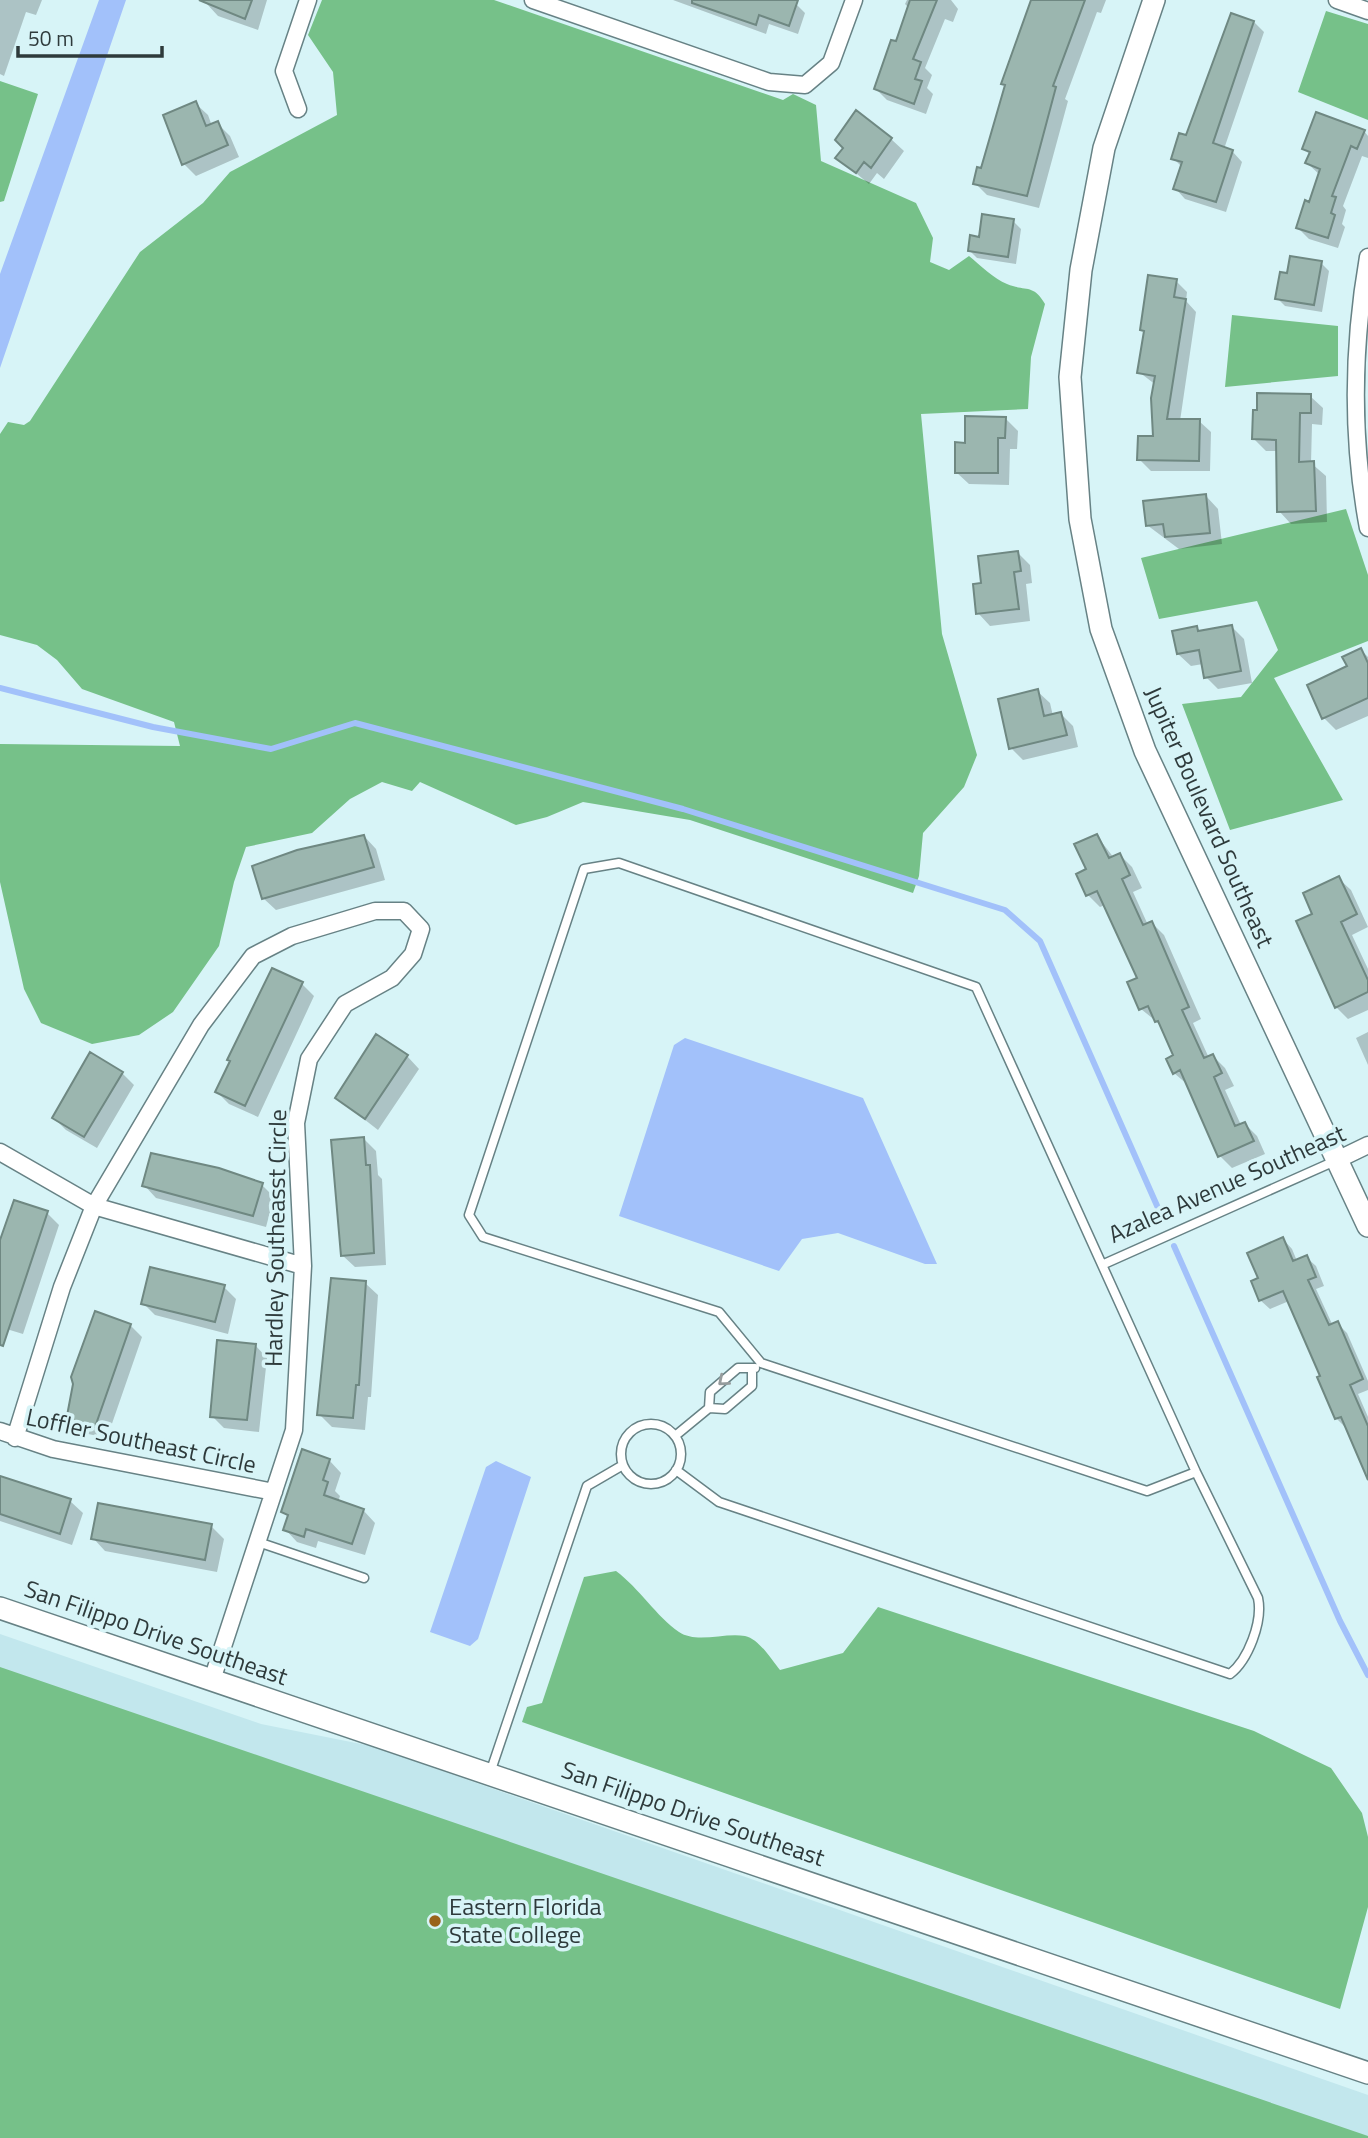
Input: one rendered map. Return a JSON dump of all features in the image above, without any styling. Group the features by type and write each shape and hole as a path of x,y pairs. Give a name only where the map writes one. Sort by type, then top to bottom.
{"street":[{"path":"298,109 284,71 308,0"},
{"path":"533,0 769,82 805,85 831,62 854,0"},
{"name":"Jupiter Boulevard Southeast","path":"1154,0 1104,148 1081,270 1070,377 1080,519 1101,629 1145,751 1368,1226"},
{"path":"1337,0 1368,11"},
{"path":"1368,257 1353,387 1358,473 1368,528"},
{"name":"Hardley Southeasst Circle","path":"7,1435 94,1206 201,1025 253,956 292,936 363,914 374,911 404,911 421,929 413,954 391,978 345,1004 309,1059 296,1123 303,1266 294,1430 212,1680"},
{"name":"Azalea Avenue Southeast","path":"1337,1160 1368,1145"},
{"path":"0,1152 94,1206 303,1266"},
{"name":"Loffler Southeast Circle","path":"7,1435 52,1449 274,1492"},
{"name":"San Filippo Drive Southeast","path":"0,1608 1368,2073"}],"lane":[{"path":"676,1470 719,1502 1230,1674 1242,1664 1261,1611 1258,1598 1196,1472 1104,1264 976,987 619,863 584,869 469,1215 483,1237 719,1312 761,1363 1147,1491 1196,1472"},
{"name":"Azalea Avenue Southeast","path":"1104,1264 1337,1160"},
{"path":"709,1408 710,1392 738,1368 752,1370 761,1363"},
{"path":"676,1436 709,1408 725,1409 752,1385 752,1370"},
{"path":"659,1424 676,1436 681,1454 676,1470 667,1479 649,1484 631,1477 623,1465 621,1450 624,1440 639,1426 659,1424"},
{"path":"490,1773 587,1486 623,1465"},
{"path":"258,1542 364,1578"}],"shaded area":[{"name":"Eastern Florida State College","path":"0,1634 261,1724 371,1746 1368,2095 1368,2138 0,2138"}],"green space":[{"path":"322,0 494,0 783,100 793,94 816,105 821,161 916,203 933,238 930,262 949,270 969,256 1002,282 1033,291 1041,297 1045,304 1031,357 1028,409 921,414 942,634 977,755 964,787 923,833 919,876 913,893 690,820 583,802 547,817 516,825 420,782 412,791 382,782 350,799 312,833 246,847 234,882 219,946 173,1012 139,1035 92,1044 41,1023 24,989 0,882 0,744 180,746 174,722 82,689 57,660 37,645 0,635 0,434 8,422 24,425 30,421 140,252 203,203 230,172 337,115 333,72 308,35"},
{"path":"1326,11 1368,24 1368,120 1298,92"},
{"path":"0,81 38,94 4,201 0,202"},
{"path":"1232,315 1338,326 1338,376 1225,387"},
{"path":"1346,509 1368,575 1368,641 1274,678 1343,800 1230,830 1182,704 1241,697 1278,650 1257,601 1159,619 1141,558"},
{"path":"616,1571 679,1632 694,1637 745,1636 755,1641 780,1670 843,1653 878,1607 1254,1731 1331,1768 1362,1813 1368,1837 1368,1907 1340,2009 522,1722 527,1707 542,1703 584,1577"},
{"name":"Eastern Florida State College","path":"0,1667 1368,2136 1368,2138 0,2138"}],"water":[{"path":"99,0 126,0 0,368 0,274"},
{"path":"685,1038 863,1098 937,1264 925,1264 838,1233 802,1239 779,1271 619,1216 674,1045"},
{"path":"496,1461 531,1477 478,1639 470,1646 430,1632 486,1467"}],"building":[{"path":"199,0 252,0 245,19"},
{"path":"692,0 798,0 789,26 759,15 756,25 692,3"},
{"path":"910,0 937,0 913,59 921,62 915,79 922,81 914,104 874,89 891,40 896,41"},
{"path":"1031,0 1085,0 1053,86 1056,87 1027,196 973,184 977,167 981,168 1005,85 1001,84"},
{"path":"1231,13 1254,21 1213,143 1233,150 1216,202 1173,189 1182,162 1171,159 1179,133 1186,135"},
{"path":"196,101 206,126 218,121 228,145 182,165 163,115"},
{"path":"856,110 892,138 871,168 864,162 856,173 835,158 843,148 835,140"},
{"path":"1316,112 1365,130 1357,149 1351,146 1332,196 1336,197 1331,213 1335,215 1328,238 1296,228 1305,200 1309,202 1320,169 1305,163 1310,152 1302,149"},
{"path":"982,214 1014,219 1008,257 968,251 970,235 979,237"},
{"path":"1290,256 1322,261 1314,305 1275,299 1280,272 1287,273"},
{"path":"1148,275 1177,279 1174,297 1186,299 1167,419 1200,419 1199,461 1137,460 1138,436 1153,436 1151,398 1155,376 1137,373 1144,331 1140,330"},
{"path":"1257,393 1311,394 1311,413 1300,413 1299,462 1314,461 1316,511 1277,512 1276,440 1252,439 1253,410 1257,410"},
{"path":"965,416 1006,417 1005,438 998,438 998,473 955,473 955,442 965,443"},
{"path":"1206,494 1210,533 1165,537 1163,524 1146,526 1143,501"},
{"path":"1018,551 1021,571 1014,572 1019,609 976,614 973,584 981,583 978,556"},
{"path":"1232,625 1241,671 1204,678 1199,650 1177,654 1172,631 1197,626 1198,631"},
{"path":"1361,648 1368,663 1368,698 1322,719 1307,685 1347,666 1342,657"},
{"path":"1038,689 1044,716 1061,712 1067,735 1009,749 998,699"},
{"path":"1097,834 1109,858 1120,853 1130,875 1122,879 1143,925 1152,921 1189,1007 1182,1010 1204,1058 1213,1054 1222,1073 1214,1077 1235,1126 1245,1122 1254,1141 1218,1157 1180,1070 1173,1074 1166,1059 1173,1055 1158,1021 1155,1022 1148,1006 1139,1010 1127,982 1137,978 1097,891 1086,896 1076,874 1086,869 1074,844"},
{"path":"364,835 374,867 262,899 252,866 297,850"},
{"path":"1339,876 1357,914 1341,922 1368,980 1368,992 1335,1008 1296,921 1312,914 1303,893"},
{"path":"272,968 303,982 245,1106 215,1092 230,1061 227,1060"},
{"path":"376,1034 408,1055 365,1119 335,1098"},
{"path":"90,1052 123,1072 84,1137 52,1118"},
{"path":"364,1137 366,1165 370,1165 374,1253 341,1256 331,1140"},
{"path":"151,1153 219,1168 263,1183 253,1216 142,1186"},
{"path":"14,1200 48,1211 3,1346 0,1345 0,1240"},
{"path":"1283,1237 1293,1261 1307,1255 1316,1277 1308,1280 1329,1325 1338,1321 1363,1379 1350,1385 1368,1426 1368,1480 1341,1417 1335,1419 1317,1377 1320,1376 1283,1291 1259,1301 1251,1281 1258,1278 1247,1253"},
{"path":"150,1267 225,1285 215,1322 141,1304"},
{"path":"331,1278 366,1281 359,1385 356,1385 353,1418 317,1415"},
{"path":"95,1311 131,1324 95,1427 66,1421 73,1384 71,1377"},
{"path":"217,1340 256,1344 247,1420 210,1417"},
{"path":"302,1449 330,1459 323,1480 328,1482 324,1495 364,1509 352,1544 306,1529 304,1537 283,1530 288,1515 281,1512"},
{"path":"0,1476 71,1499 60,1534 0,1514"},
{"path":"98,1503 212,1524 205,1560 91,1539"}],"waterway":[{"path":"0,688 153,727 271,749 355,723 683,809 1005,910 1040,941 1162,1217"},
{"path":"1174,1246 1340,1621 1368,1675"}],"place":[{"name":"Eastern Florida State College","path":"435,1921"}]}
